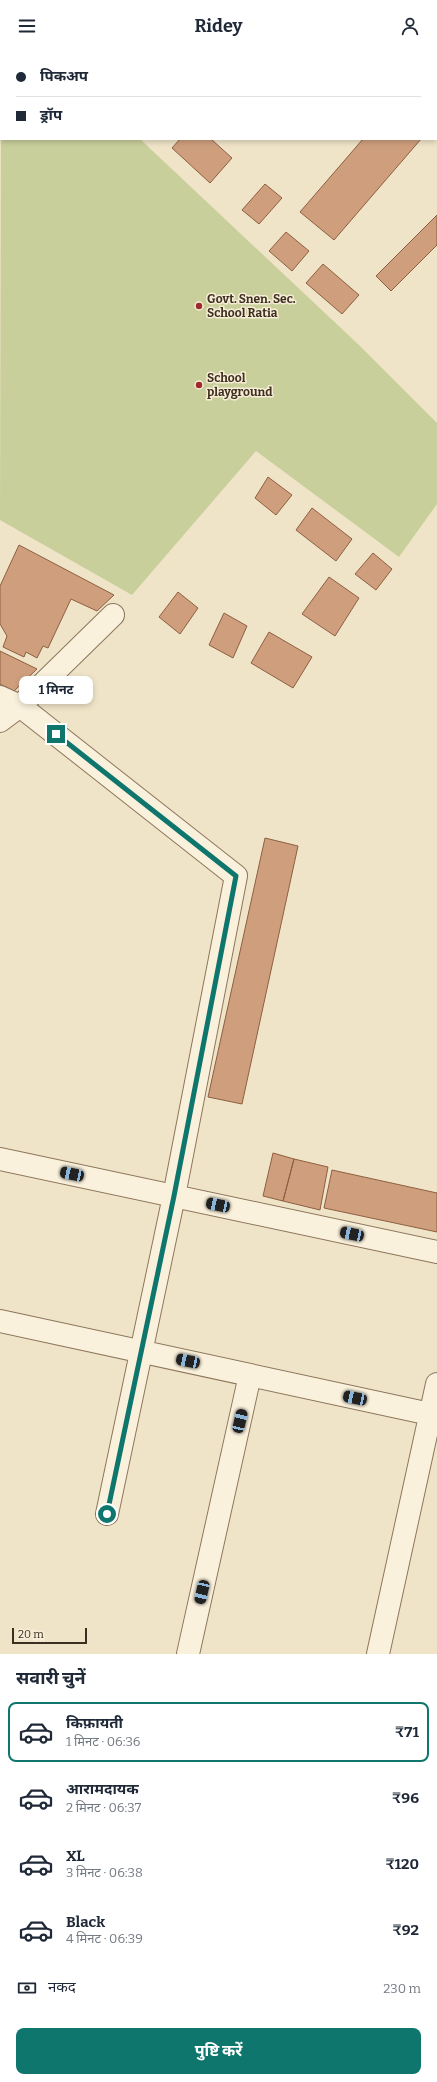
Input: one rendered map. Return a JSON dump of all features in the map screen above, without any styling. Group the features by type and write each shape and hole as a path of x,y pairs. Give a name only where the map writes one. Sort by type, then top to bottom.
{"street":[{"path":"0,721 20,706 113,614"},
{"path":"0,696 20,706 236,876 174,1196 107,1514"},
{"path":"0,1159 437,1252"},
{"path":"0,1321 430,1414"},
{"path":"188,1654 250,1375"},
{"path":"378,1654 437,1384"}],"green space":[{"name":"School playground","path":"1,140 141,140 360,346 437,423 437,504 399,557 256,451 132,595 0,520"}],"building":[{"path":"179,140 212,140 232,158 210,183 172,148"},
{"path":"362,140 420,140 334,240 300,212"},
{"path":"265,184 282,198 259,224 242,210"},
{"path":"437,215 437,245 391,291 376,276"},
{"path":"286,232 309,251 292,271 269,251"},
{"path":"323,264 359,295 342,314 306,283"},
{"path":"268,477 292,495 276,515 255,498"},
{"path":"312,508 352,539 336,561 296,530"},
{"path":"19,545 114,595 97,611 71,599 48,648 43,646 37,658 26,652 24,657 3,647 7,636 0,624 0,586"},
{"path":"373,553 392,569 376,590 355,574"},
{"path":"329,577 359,598 335,636 302,614"},
{"path":"178,592 198,608 180,634 159,617"},
{"path":"224,613 247,626 233,658 209,645"},
{"path":"269,632 312,657 293,688 251,663"},
{"path":"0,651 37,669 14,691 0,684"},
{"path":"265,838 298,846 242,1104 208,1097"},
{"path":"273,1153 294,1159 283,1201 263,1196"},
{"path":"294,1159 328,1167 320,1210 283,1201"},
{"path":"332,1170 437,1193 437,1232 324,1208"}],"place":[{"name":"Govt. Snen. Sec. School Ratia","path":"199,306"},
{"name":"School playground","path":"199,385"}],"route":[{"path":"56,734 236,876 174,1196 107,1514"}]}
